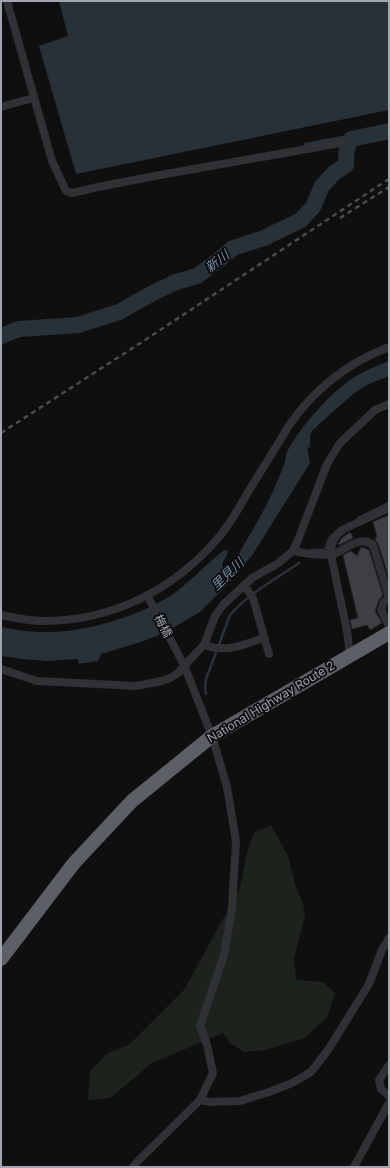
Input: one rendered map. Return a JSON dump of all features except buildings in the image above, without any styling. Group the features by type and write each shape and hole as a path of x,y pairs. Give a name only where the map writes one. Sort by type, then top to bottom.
{"highway":[{"name":"National Highway Route 2","path":"1,958 74,863 132,801 212,736 389,633"}],"street":[{"path":"7,1 52,161 66,191 72,193 338,142 349,143"},
{"path":"1,108 34,98"},
{"path":"1,615 41,621 80,619 98,615 148,597 179,576 220,537 288,427 310,399 340,372 365,357 389,347"},
{"path":"1,668 37,681 136,686 162,681 177,674 204,645 215,616 223,605 252,578 277,564 293,551 327,464 340,443 375,410 389,404"},
{"path":"350,656 347,631 330,547 338,533 344,529 389,508"},
{"path":"293,551 310,554 331,555 362,541 369,542 373,545 389,596 384,602 381,610 389,626"},
{"path":"244,585 252,596 269,654"},
{"name":"梅橋","path":"133,1167 200,1100 213,1073 207,1045 200,1026 224,955 232,908 236,841 227,787 212,736 184,665 148,597"},
{"path":"204,645 218,649 230,648 264,638"},
{"path":"200,1100 211,1102 240,1101 280,1088 311,1072 328,1050 369,984 382,950 389,938"},
{"path":"389,1066 379,1080 381,1089 389,1096"},
{"path":"354,1167 389,1103"}],"path":[{"path":"349,143 359,144 389,138"}],"shaded area":[{"path":"271,825 288,856 296,888 303,903 305,916 294,959 296,980 323,982 335,993 327,1018 304,1038 266,1050 244,1052 230,1043 223,1033 152,1063 110,1098 88,1100 90,1072 106,1054 130,1044 184,990 240,888 247,852 254,833"}],"water":[{"path":"59,1 389,1 389,110 76,174 39,46 68,36"},
{"path":"389,127 389,135 358,141 347,138 305,146 304,143"},
{"name":"里見川","path":"389,361 389,376 369,384 354,393 316,428 313,429 310,436 310,448 307,447 310,463 253,554 228,584 200,612 164,633 141,642 101,654 98,661 79,664 78,659 47,661 1,656 1,627 30,632 57,632 93,627 129,616 162,601 176,592 224,550 228,551 222,564 223,568 225,569 232,565 274,489 284,465 288,450 306,423 331,396 351,379 366,370"}],"waterway":[{"name":"新川","path":"1,336 19,329 78,325 119,312 176,282 197,276 233,248 264,238 301,220 313,207 322,186 334,173 346,165 348,145 351,139 389,131"},
{"path":"358,518 389,503"},
{"path":"311,550 325,550 332,535"},
{"path":"206,694 206,679 230,615 254,593 299,563"}],"railway":[{"path":"1,433 389,179"},
{"path":"340,218 389,187"}]}
